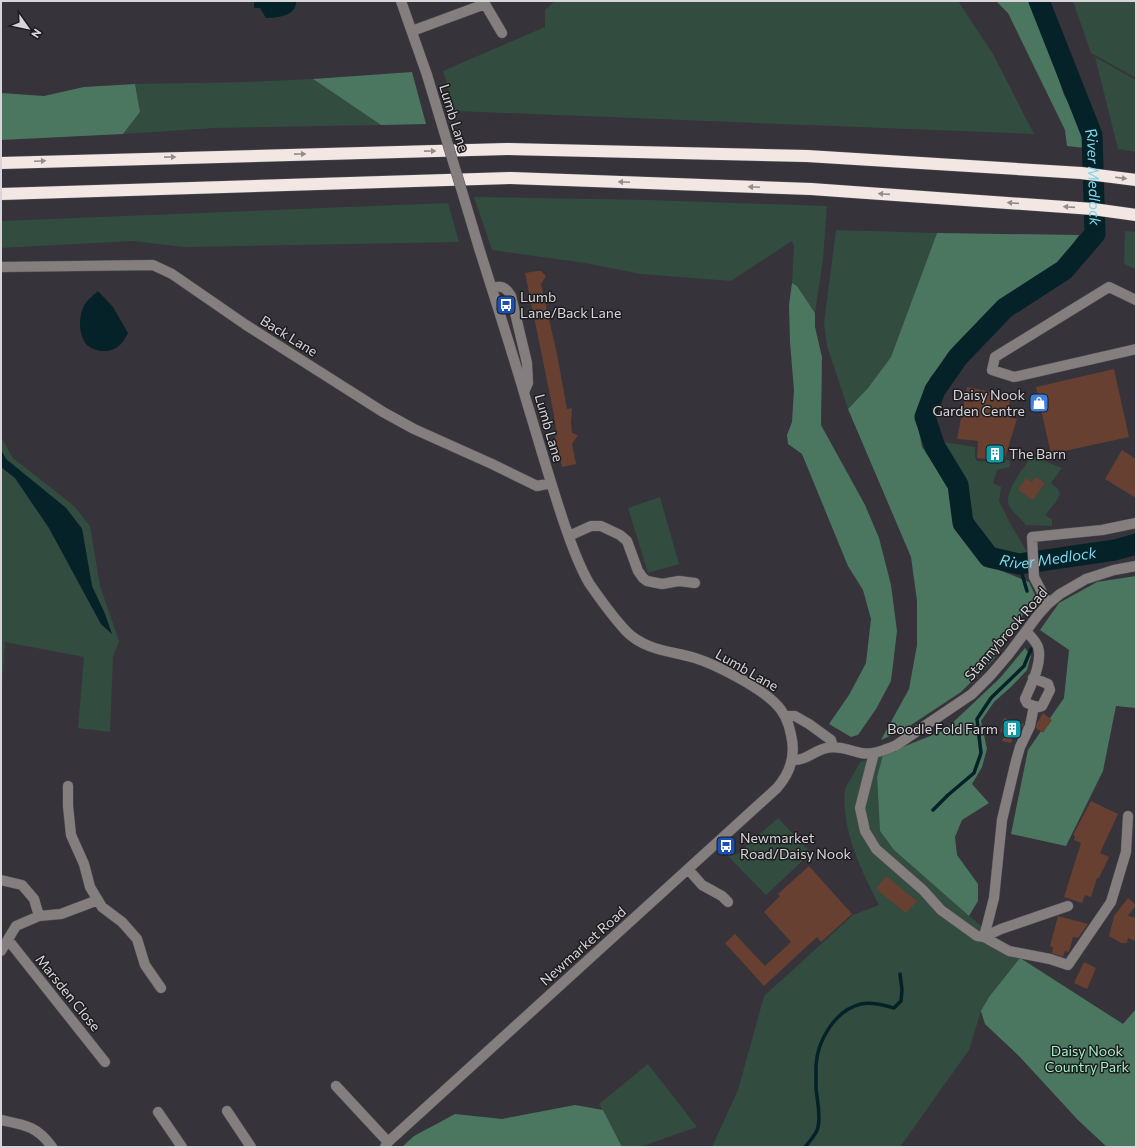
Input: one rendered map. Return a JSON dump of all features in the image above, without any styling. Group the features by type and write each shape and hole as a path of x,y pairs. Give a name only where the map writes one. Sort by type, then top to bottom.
{"highway":[{"path":"1,163 507,149 807,156 1055,172 1136,180"},
{"path":"1,194 511,178 811,189 1093,209 1136,214"}],"street":[{"name":"Lumb Lane","path":"401,1 426,75 551,483 569,536 589,582 621,625 633,638 651,647 695,658 711,664 748,684 774,702 785,716 790,728 792,738 792,760"},
{"path":"412,31 485,3 502,33"},
{"name":"Back Lane","path":"1,268 153,265 178,278 246,325 383,412 414,429 537,486 551,483"},
{"path":"492,288 499,285 505,288 511,296 527,363 528,383 524,392"},
{"path":"1136,300 1109,287 995,357 992,370 1014,377 1136,349"},
{"path":"1048,604 1034,577 1032,536 1102,530 1136,523"},
{"path":"569,536 591,526 601,526 620,535 627,541 638,571 647,581 662,584 679,581 696,583"},
{"name":"Stannybrook Road","path":"833,747 862,753 874,753 895,746 972,694 990,676 1026,632 1038,614 1048,604 1069,588 1086,579 1114,570 1136,566"},
{"path":"1026,632 1035,641 1039,652 1037,666 1025,700 1027,703 1039,707 1044,704 1050,690 1048,684 1033,678"},
{"path":"984,937 994,898 1002,820 1016,761 1020,747 1030,726 1034,706"},
{"path":"785,716 795,716 809,724 830,740 833,747 826,748 800,761 792,760"},
{"path":"874,753 860,808 865,831 876,849 923,890 941,910 977,936 984,937 1009,952 1050,959 1068,964 1111,902 1126,852 1128,816"},
{"name":"Newmarket Road","path":"387,1144 688,869 736,828 777,788 786,775 792,760"},
{"path":"68,786 68,806 71,835 84,864 90,887 102,907 122,922 137,939 145,964 161,988"},
{"path":"688,869 702,885 722,896 728,902"},
{"path":"1,880 22,885 34,899 39,916"},
{"path":"1,951 9,941 16,926 39,916 61,914 98,900"},
{"path":"984,937 1001,929 1068,906"},
{"name":"Marsden Close","path":"9,941 105,1062"},
{"path":"336,1086 387,1144"},
{"path":"227,1111 251,1147"},
{"path":"158,1112 182,1147"},
{"path":"1,1120 22,1124 39,1132 52,1147"}],"green space":[{"path":"555,1 958,1 993,54 1034,134 455,111 443,71 545,27 545,10"},
{"path":"996,1 1032,1 1064,95 1085,131 1085,148 1067,146 1065,130 1008,13"},
{"path":"1073,1 1136,1 1136,78 1091,53"},
{"path":"1095,57 1136,80 1136,152 1118,149"},
{"path":"412,72 426,124 381,125 313,79"},
{"path":"313,79 381,125 214,128 123,134 140,112 135,84"},
{"path":"135,84 140,112 123,134 1,140 1,93 44,96 84,87"},
{"path":"474,197 649,200 827,206 823,259 815,313 797,286 792,283 794,246 792,241 731,281 641,274 585,263 492,250"},
{"path":"448,203 459,242 184,247 133,241 1,248 1,221"},
{"path":"836,230 937,233 891,357 868,388 848,409 827,346 824,323"},
{"path":"1125,231 1136,232 1136,269 1124,264"},
{"path":"937,233 1079,235 1058,266 1004,299 962,338 930,378 916,415 922,447 950,486 954,523 982,563 1029,582 1036,597 1016,624 993,660 961,692 908,727 881,740 909,689 917,645 917,601 911,557 848,409 868,388 891,357"},
{"path":"792,283 797,286 815,313 815,327 822,357 821,425 865,505 879,538 891,585 897,631 891,681 876,709 858,735 851,737 829,724 849,695 866,663 871,619 863,590 848,566 802,454 788,444 787,435 792,422 794,390 789,305"},
{"path":"1,437 13,458 74,506 90,526 100,586 119,641 113,657 110,732 78,728 84,657 5,642 1,700 1,467 15,478 49,528 101,624 111,633 105,614 92,586 82,528 66,508 6,459 1,450"},
{"path":"944,442 975,447 975,457 977,461 1004,463 1006,460 1010,461 1010,467 997,470 993,483 1001,487 999,501 1029,555 1029,560 1013,558 990,549 976,531 970,521 968,504 957,477 937,443"},
{"path":"1032,456 1062,468 1051,483 1058,489 1060,494 1056,502 1046,514 1047,517 1052,519 1052,526 1026,525 1009,506 1009,494 1015,480"},
{"path":"660,497 679,564 648,573 628,508"},
{"path":"1136,576 1136,708 1116,706 1103,771 1066,846 1011,834 1028,750 1064,698 1069,650 1040,630 1059,603 1097,582"},
{"path":"1025,648 1031,656 1027,670 994,702 981,721 987,749 982,767 972,784 989,803 962,820 955,837 957,855 978,884 978,901 969,916 894,850 880,831 877,777 883,755 945,730 1000,678"},
{"name":"Daisy Nook Country Park","path":"883,755 877,777 880,831 894,850 969,916 1021,958 1123,1024 1136,1009 1136,1147 1107,1147 1078,1120 1019,1056 985,1024 981,1011 969,1050 900,1147 712,1147 738,1090 764,996 853,915 879,905 859,864 849,834 846,820 845,790 860,762"},
{"path":"778,818 811,853 766,895 728,856 732,852 736,855"},
{"name":"Daisy Nook Country Park","path":"1020,958 1123,1024 1136,1009 1136,1147 1107,1147 1078,1120 1019,1056 985,1024 981,1011 989,997"},
{"path":"648,1064 697,1127 640,1147 622,1147 599,1104"},
{"path":"575,1105 603,1110 622,1147 402,1147 414,1136 455,1114 502,1119"}],"water":[{"path":"256,1 296,1 293,10 290,13 281,17 266,18 260,8 254,8 254,3"},
{"path":"98,291 113,307 128,333 119,346 108,351 96,350 87,345 82,336 80,325 81,314 85,304"},
{"path":"1,450 6,459 66,508 82,529 92,586 105,614 112,634 101,624 49,528 15,478 1,467"}],"building":[{"path":"541,271 546,276 541,284 557,354 567,409 572,408 572,433 578,435 572,444 576,464 562,467 555,436 557,435 553,410 525,273"},
{"path":"1114,369 1129,437 1051,454 1036,387"},
{"path":"967,387 1011,396 1006,416 1017,419 1004,461 977,458 978,441 957,439"},
{"path":"1122,450 1136,459 1136,498 1105,479"},
{"path":"1036,477 1045,483 1033,500 1018,490 1026,478 1032,482"},
{"path":"1043,713 1052,720 1043,733 1036,728 1037,723"},
{"name":"Boodle Fold Farm","path":"1004,718 1024,724 1019,734 1014,733 1011,743 1002,741 1005,733 1000,732"},
{"path":"1091,801 1118,814 1100,853 1109,857 1099,878 1097,878 1091,897 1085,895 1082,903 1064,897 1081,843 1074,840 1075,836 1073,835"},
{"path":"809,866 852,914 821,942 817,937 764,986 725,943 735,934 765,966 791,942 764,912 780,896 778,894"},
{"path":"886,876 917,901 906,913 876,889"},
{"path":"1128,898 1136,905 1128,916 1136,918 1136,941 1128,938 1127,943 1121,943 1109,936 1114,916"},
{"path":"1058,916 1088,924 1078,938 1073,937 1069,952 1065,951 1063,957 1052,953 1053,947 1050,946"},
{"path":"1084,962 1096,968 1087,989 1074,983"}],"waterway":[{"name":"River Medlock","path":"1039,1 1092,135 1095,234 1064,270 1005,308 958,357 935,390 925,417 935,447 958,485 963,523 989,557 1019,564 1115,550 1136,544"},
{"path":"1019,564 1027,591"},
{"path":"933,810 974,773 981,753 977,719 991,698 1024,666 1031,649"},
{"path":"805,1147 815,1135 819,1122 816,1066 817,1056 824,1037 836,1020 852,1007 870,1003 894,1008 901,1001 902,990 900,974"}],"place":[{"name":"Lumb Lane/Back Lane","path":"506,305"},
{"name":"Daisy Nook Garden Centre","path":"1039,403"},
{"name":"The Barn","path":"995,454"},
{"name":"Boodle Fold Farm","path":"1012,729"},
{"name":"Newmarket Road/Daisy Nook","path":"726,846"}]}
